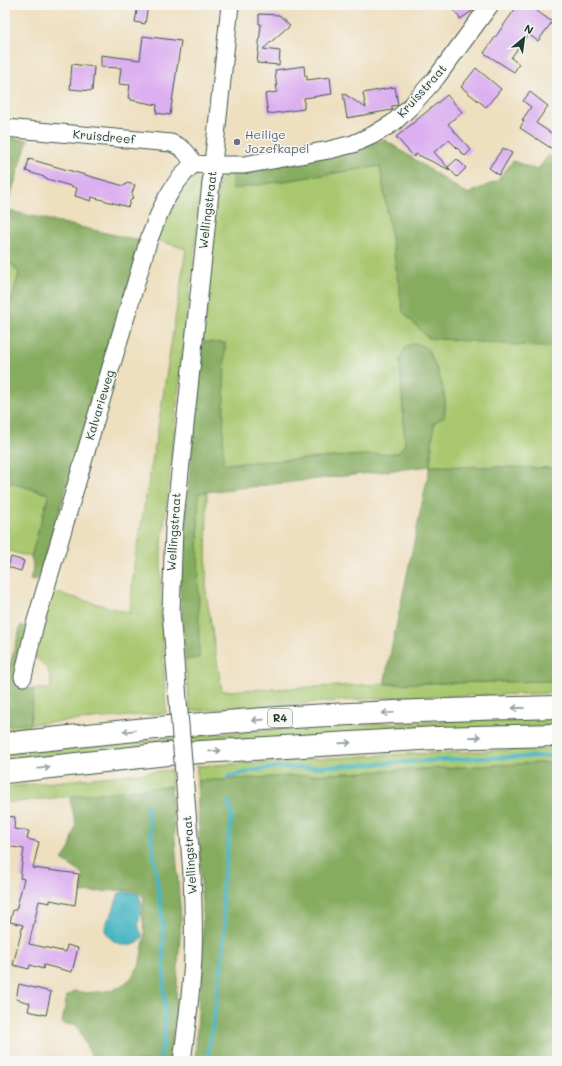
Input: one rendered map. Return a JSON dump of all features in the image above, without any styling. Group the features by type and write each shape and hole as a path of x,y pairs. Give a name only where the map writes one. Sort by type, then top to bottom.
{"highway":[{"name":"R4","path":"5,744 159,727 294,717 433,710 557,707"},
{"path":"5,772 167,754 436,738 557,735"}],"street":[{"name":"Wellingstraat","path":"182,1061 189,1012 194,937 192,874 171,612 174,528 208,197 214,165 215,138 230,5"},
{"name":"Kruisstraat","path":"214,165 244,165 330,150 353,144 373,135 393,123 410,107 436,78 490,5"},
{"name":"Kruisdreef","path":"5,128 171,143 180,146 188,154 193,164"},
{"path":"193,164 214,165"},
{"name":"Kalvarieweg","path":"22,677 35,624 148,242 169,193 178,179 193,164"}],"green space":[{"path":"5,137 28,140 6,210 141,241 40,575 36,581 30,580 33,568 31,557 49,494 5,481 5,317 7,317 19,273 5,256"},
{"path":"385,140 467,194 497,181 513,161 537,170 549,155 557,160 557,348 428,338 403,312 380,166 232,189 234,172 326,155"},
{"path":"380,166 403,312 428,338 557,348 557,468 430,466 434,423 444,417 445,399 435,364 427,348 400,360 405,444 398,453 222,464 225,343 203,342 217,190 219,183 224,176 234,172 233,189"},
{"path":"194,174 200,176 203,182 186,321 161,553 161,608 166,713 30,724 30,727 5,730 5,725 30,723 34,689 51,689 50,677 47,669 32,655 50,591 130,613 134,565 158,428 186,249 154,239 166,208"},
{"path":"5,257 19,273 7,317 5,317"},
{"path":"203,342 225,343 223,464 398,453 405,444 400,360 406,346 416,343 427,348 435,364 445,399 445,408 444,417 434,423 430,466 198,493 199,658 185,660 179,576"},
{"path":"430,466 557,468 557,681 384,684"},
{"path":"5,481 49,494 31,557 5,550"},
{"path":"207,492 206,592 222,691 384,684 557,681 557,693 383,698 190,711 185,660 199,657 198,493"},
{"path":"21,625 30,629 17,678 25,689 34,689 30,724 5,725 5,669 9,669"},
{"path":"557,716 557,725 5,762 5,754 252,731"},
{"path":"557,748 557,762 197,781 197,766 380,755"},
{"path":"557,762 557,1061 195,1061 203,936 197,781"},
{"path":"171,770 171,786 5,803 5,787"},
{"path":"171,786 181,920 175,1017 169,1061 94,1061 76,1024 65,1025 62,1023 67,996 75,991 86,993 106,991 121,987 132,977 139,966 145,937 142,913 144,897 136,891 118,890 82,893 83,874 62,860 70,848 76,824 69,796"}],"water":[{"path":"119,893 137,893 141,901 139,928 143,937 139,942 133,945 121,944 110,938 106,933 105,928"}],"building":[{"path":"138,5 148,5 145,24 135,22"},
{"path":"451,5 478,5 474,10 460,19"},
{"path":"518,5 529,5 552,22 538,41 528,34 511,58 519,64 514,72 484,53"},
{"path":"259,14 279,15 290,25 263,49 280,51 279,65 257,63 261,24 259,24"},
{"path":"143,36 181,41 170,115 156,113 157,105 131,100 131,98 128,98 130,85 119,84 121,68 101,67 101,55 140,60"},
{"path":"72,64 94,67 92,91 70,89"},
{"path":"304,66 307,80 330,77 332,94 304,98 304,109 268,114 265,94 277,92 275,70"},
{"path":"476,68 501,89 486,107 461,87"},
{"path":"395,87 398,105 392,106 392,110 347,118 343,93 366,108 363,93"},
{"path":"530,92 548,106 536,123 557,137 557,152 520,128 524,121 522,120 531,107 523,101"},
{"path":"447,95 462,112 448,124 471,150 465,156 449,140 434,152 450,170 416,154 414,157 396,137"},
{"path":"503,148 512,153 499,175 489,168"},
{"path":"29,159 124,186 127,183 135,185 132,193 132,199 128,207 92,197 91,201 75,196 77,188 26,171"},
{"path":"457,159 466,168 457,177 448,167"},
{"path":"11,557 24,561 21,571 8,567"},
{"path":"5,816 15,817 14,829 29,831 27,839 39,842 33,868 79,874 75,905 50,900 50,903 39,901 29,944 66,952 67,945 78,948 72,972 44,965 43,969 30,965 29,969 13,965 23,925 10,922 13,910 16,910 24,879 20,878 24,849 13,847 5,848"},
{"path":"19,984 51,992 46,1015 28,1011 30,1003 16,999"}],"waterway":[{"path":"228,777 255,770 279,767 302,768 479,758 557,756"},
{"path":"207,1061 221,971 225,925 222,889 232,816 228,801"},
{"path":"147,805 163,925 165,1029 160,1061"}],"place":[{"name":"Heilige Jozefkapel","path":"237,142"}]}
